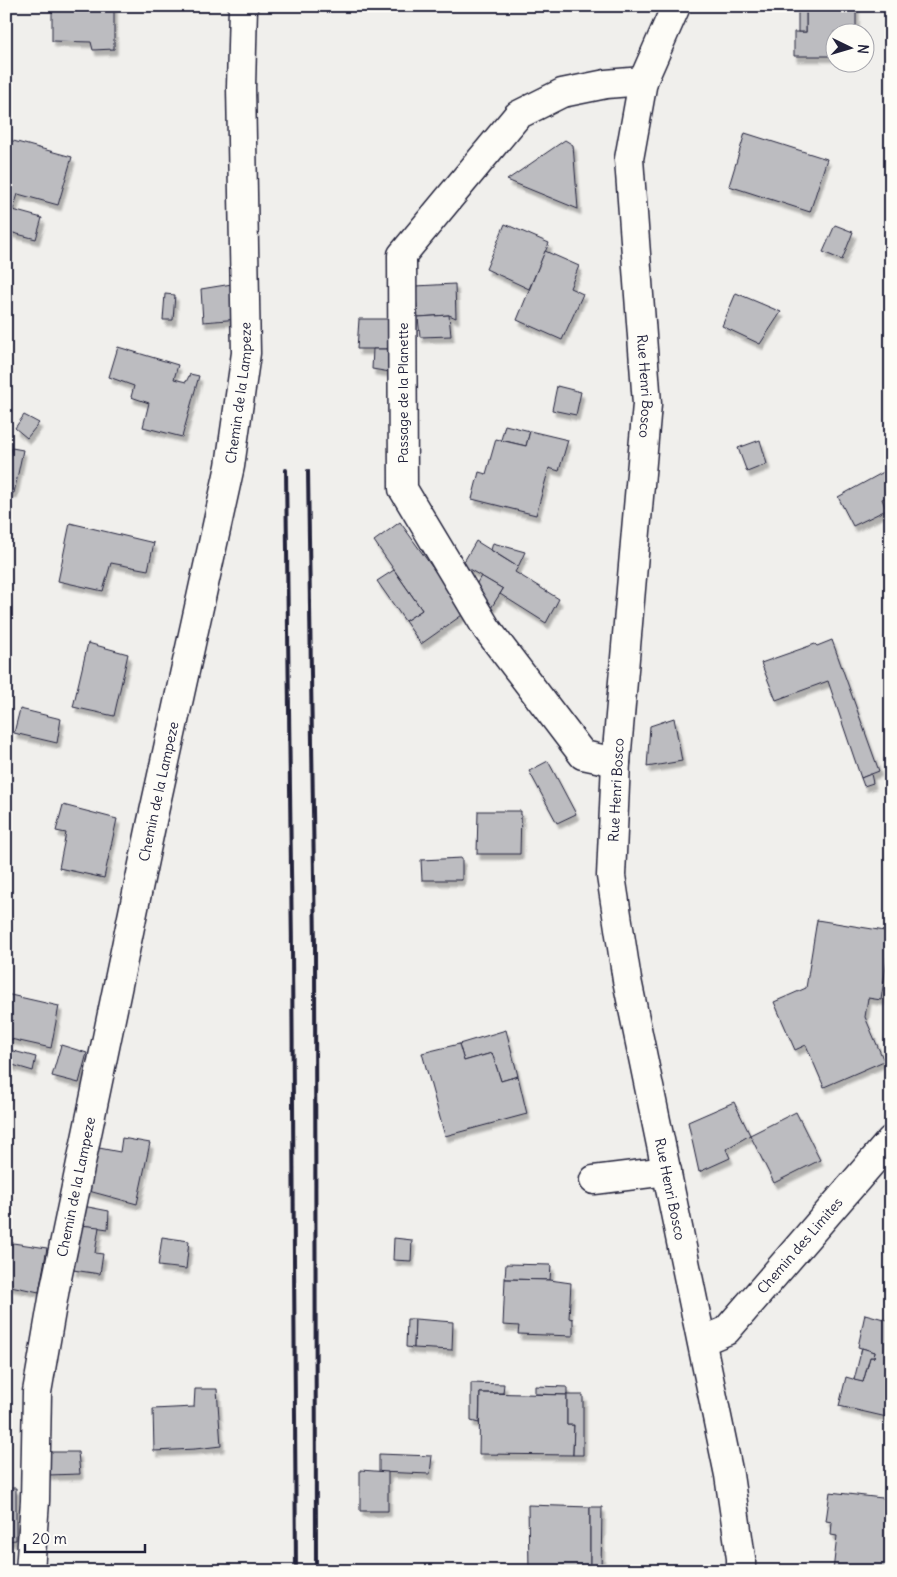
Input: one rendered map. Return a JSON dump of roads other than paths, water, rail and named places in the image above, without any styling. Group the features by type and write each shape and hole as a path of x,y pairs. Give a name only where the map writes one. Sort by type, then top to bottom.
{"street":[{"name":"Chemin de la Lampeze","path":"30,1571 35,1501 37,1392 52,1307 152,821 230,466 246,343 241,87 243,6"},
{"name":"Rue Henri Bosco","path":"676,6 643,81 629,159 647,404 616,762 611,876 627,980 729,1475 741,1558 741,1571"},
{"name":"Passage de la Planette","path":"616,762 583,755 487,629 403,489 402,255 518,115 562,93 606,84 643,81"},
{"name":"Chemin des Limites","path":"702,1341 726,1331 891,1140"},
{"path":"594,1180 667,1171"}],"railway":[{"path":"286,470 292,949 296,1571"},
{"path":"308,471 315,945 316,1571"}]}
